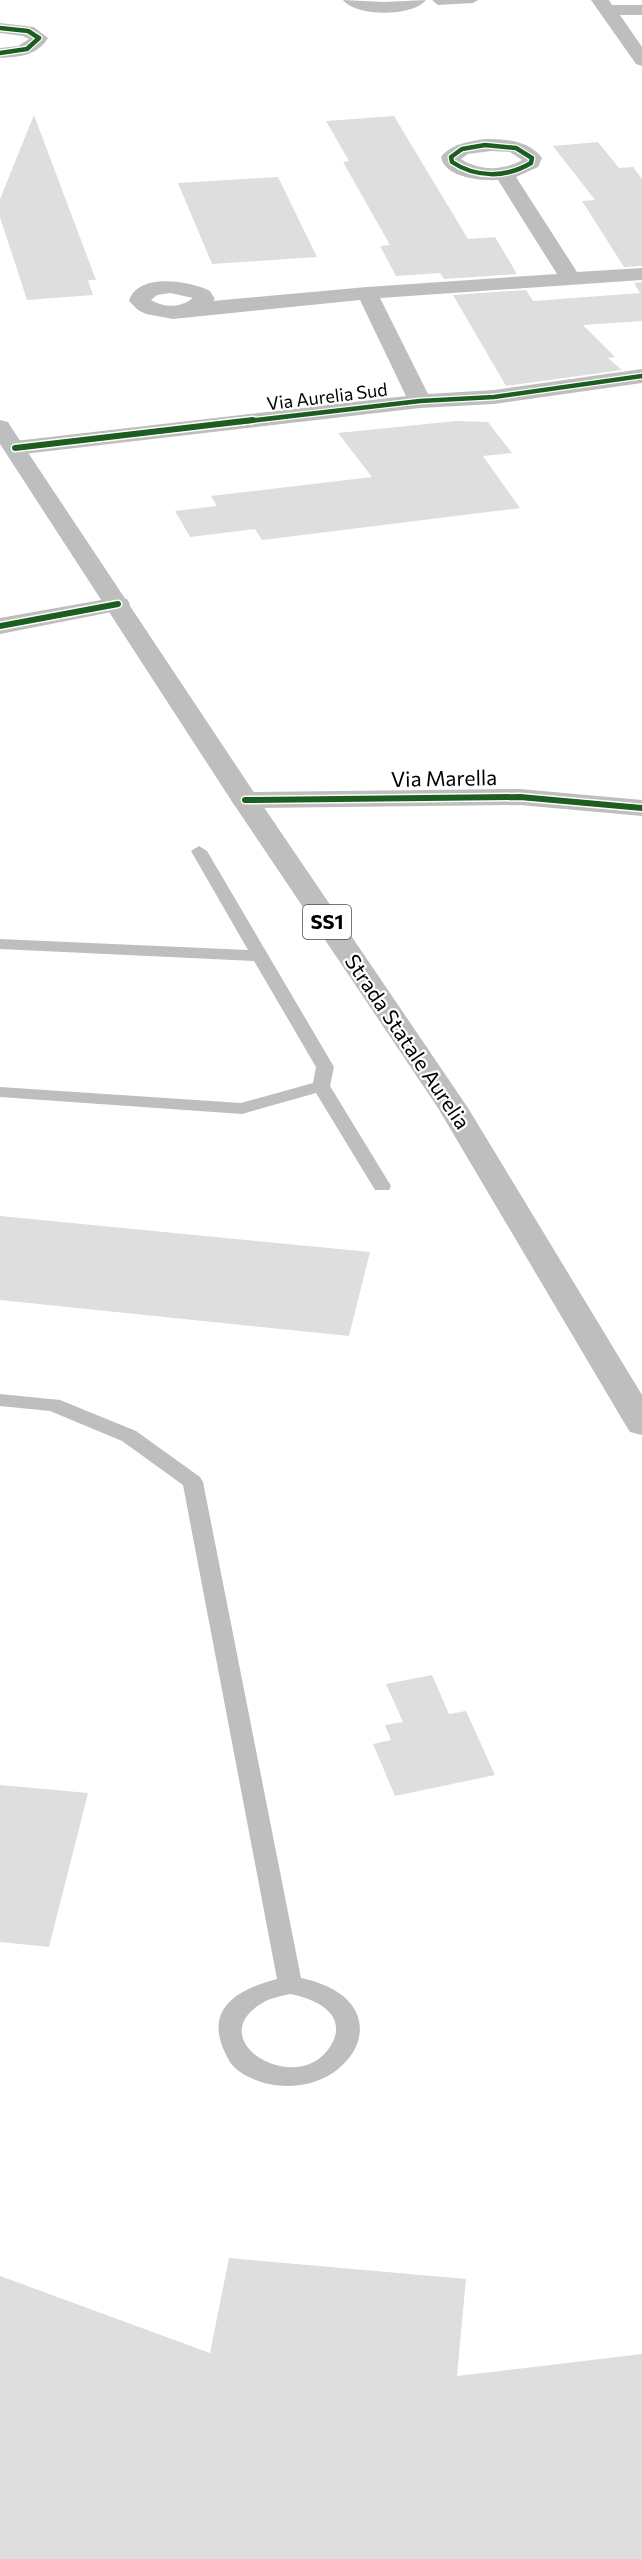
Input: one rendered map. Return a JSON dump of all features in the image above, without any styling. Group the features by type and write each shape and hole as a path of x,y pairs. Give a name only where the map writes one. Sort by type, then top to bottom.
{"street":[{"path":"352,0 364,5 388,7 409,4 417,0"},
{"path":"603,5 642,10"},
{"path":"603,5 642,60"},
{"path":"0,28 28,31 39,38 38,42 24,49 0,53"},
{"path":"504,173 571,279"},
{"path":"189,310 367,293 642,274"},
{"path":"367,293 420,401"},
{"name":"Via Aurelia Sud","path":"8,438 420,401 494,397 642,376"},
{"name":"Strada Statale Aurelia","path":"8,438 245,800 453,1108 642,1424"},
{"path":"0,626 118,604"},
{"name":"Via Marella","path":"245,800 520,796 642,808"}],"lane":[{"path":"436,0 438,2 472,0"},
{"path":"199,851 325,1067 321,1086 382,1186"},
{"path":"0,944 260,956"},
{"path":"0,1092 242,1109 321,1086"},
{"path":"0,1400 53,1406 129,1436 193,1482 290,1985"},
{"path":"290,1985 309,1987 326,1994 339,2004 347,2018 349,2033 344,2047 334,2061 320,2070 301,2076 282,2077 262,2072 245,2063 234,2050 228,2035 230,2020 238,2005 252,1994 270,1987 290,1985"}],"building":[{"path":"34,115 96,280 88,280 93,295 27,300 0,217 0,199"},
{"path":"394,116 468,239 495,237 517,274 444,279 440,273 396,276 380,246 390,245 343,162 349,161 326,121"},
{"path":"598,142 619,168 633,167 642,179 642,266 624,267 582,201 595,200 553,146"},
{"path":"278,177 317,257 212,264 178,183"},
{"path":"642,282 642,321 583,325 615,357 608,358 622,370 506,386 453,295 526,290 533,301 640,293 634,283"},
{"path":"456,421 488,422 512,453 483,456 520,508 262,540 255,529 190,537 175,511 217,506 211,496 372,477 338,433"},
{"path":"0,1216 370,1252 349,1336 0,1300"},
{"path":"432,1675 449,1714 466,1711 495,1775 395,1796 373,1744 391,1740 385,1725 403,1722 386,1684"},
{"path":"0,1785 88,1793 49,1947 0,1942"},
{"path":"229,2258 466,2279 457,2376 642,2354 642,2559 0,2559 0,2276 210,2353"}],"cycle path":[{"path":"0,28 28,31 39,38 27,49 0,53"},
{"path":"485,145 504,145 522,150 532,158 531,163 513,171 491,174 470,171 452,162 451,157 462,149 485,145"},
{"path":"15,448 420,401 494,397 642,376"},
{"path":"0,626 118,604"},
{"path":"245,800 520,797 642,808"}]}
